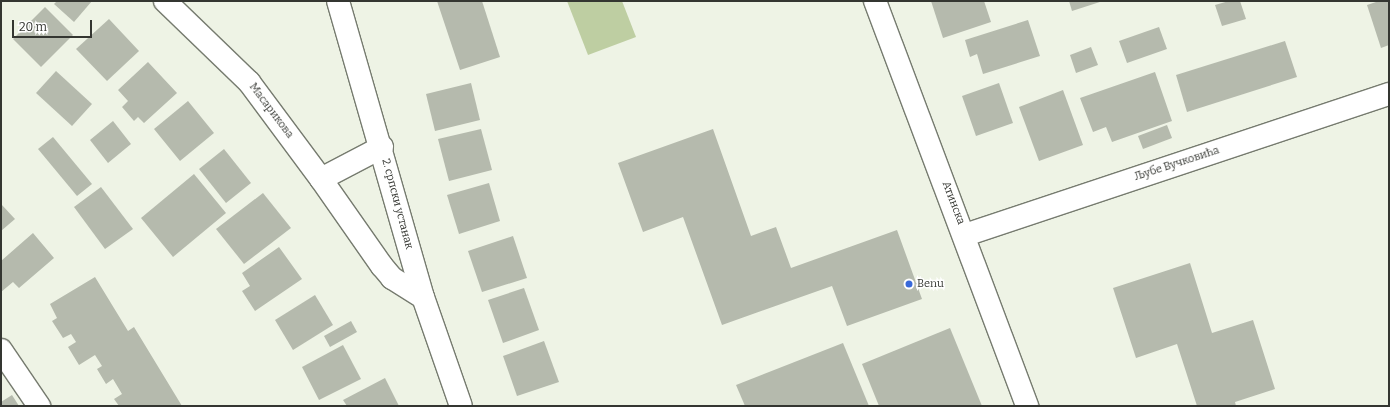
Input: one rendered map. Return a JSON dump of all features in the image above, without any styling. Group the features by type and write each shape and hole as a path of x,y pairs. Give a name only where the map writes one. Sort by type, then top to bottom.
{"street":[{"name":"Масарикова","path":"165,1 249,82 392,278 423,297"},
{"name":"2. српски устанак","path":"338,1 382,147 423,297 461,406"},
{"name":"Атинска","path":"875,1 965,235 1027,406"},
{"name":"Љубе Вучковића","path":"965,235 1389,94"},
{"path":"321,180 382,147"},
{"path":"1,350 39,406"}],"green space":[{"path":"567,1 622,1 636,37 588,55"}],"building":[{"path":"57,1 92,1 74,22 54,4"},
{"path":"437,1 482,1 500,57 460,70"},
{"path":"931,1 984,1 991,22 943,38"},
{"path":"1069,1 1103,1 1072,11"},
{"path":"1229,1 1240,1 1246,19 1222,26 1215,5"},
{"path":"1379,1 1389,1 1389,45 1381,48 1367,5"},
{"path":"45,7 73,35 41,67 13,39"},
{"path":"109,19 139,51 107,81 76,49"},
{"path":"1028,20 1040,56 983,74 977,54 970,57 965,40"},
{"path":"1159,27 1167,49 1127,63 1119,41"},
{"path":"1285,41 1297,77 1187,112 1176,75"},
{"path":"1091,47 1098,65 1076,73 1070,55"},
{"path":"148,62 177,93 144,123 138,117 134,121 122,107 128,101 118,90"},
{"path":"56,71 92,104 72,126 36,93"},
{"path":"1155,72 1172,121 1112,142 1106,127 1093,132 1080,98"},
{"path":"471,83 480,120 435,131 426,94"},
{"path":"999,83 1013,123 976,136 962,96"},
{"path":"1063,90 1083,145 1039,161 1019,107"},
{"path":"188,101 214,133 180,161 154,129"},
{"path":"113,121 131,144 108,163 90,140"},
{"path":"1167,125 1172,138 1143,149 1138,136"},
{"path":"481,129 492,170 449,181 438,139"},
{"path":"713,129 751,236 776,227 791,268 897,230 922,299 847,326 832,286 722,325 683,217 643,232 618,163"},
{"path":"53,137 92,184 77,196 38,149"},
{"path":"224,149 251,183 226,203 199,169"},
{"path":"194,174 226,213 173,257 141,218"},
{"path":"489,183 500,221 459,234 447,195"},
{"path":"101,187 133,229 105,249 74,207"},
{"path":"263,193 291,228 244,264 216,229"},
{"path":"1,204 15,219 1,231"},
{"path":"33,233 54,258 19,288 13,282 1,292 1,261"},
{"path":"513,236 527,278 482,292 468,251"},
{"path":"279,247 302,279 255,311 242,291 250,286 242,273"},
{"path":"1190,263 1212,333 1253,320 1275,389 1235,402 1236,406 1197,406 1177,344 1136,358 1113,288"},
{"path":"95,277 128,331 134,327 182,406 119,406 114,399 122,394 113,379 106,384 97,369 102,366 95,355 79,365 68,347 76,342 71,334 63,338 52,321 57,318 50,304"},
{"path":"524,288 539,330 503,343 488,300"},
{"path":"315,295 333,325 293,350 275,320"},
{"path":"351,321 357,332 330,347 324,336"},
{"path":"950,328 982,406 879,406 862,364"},
{"path":"544,341 559,382 517,396 503,356"},
{"path":"843,343 869,406 745,406 736,385"},
{"path":"343,345 361,379 319,400 302,367"},
{"path":"385,378 399,406 347,406 343,400"},
{"path":"12,395 19,406 1,406 1,402"}],"place":[{"name":"Benu","path":"909,284"}]}
